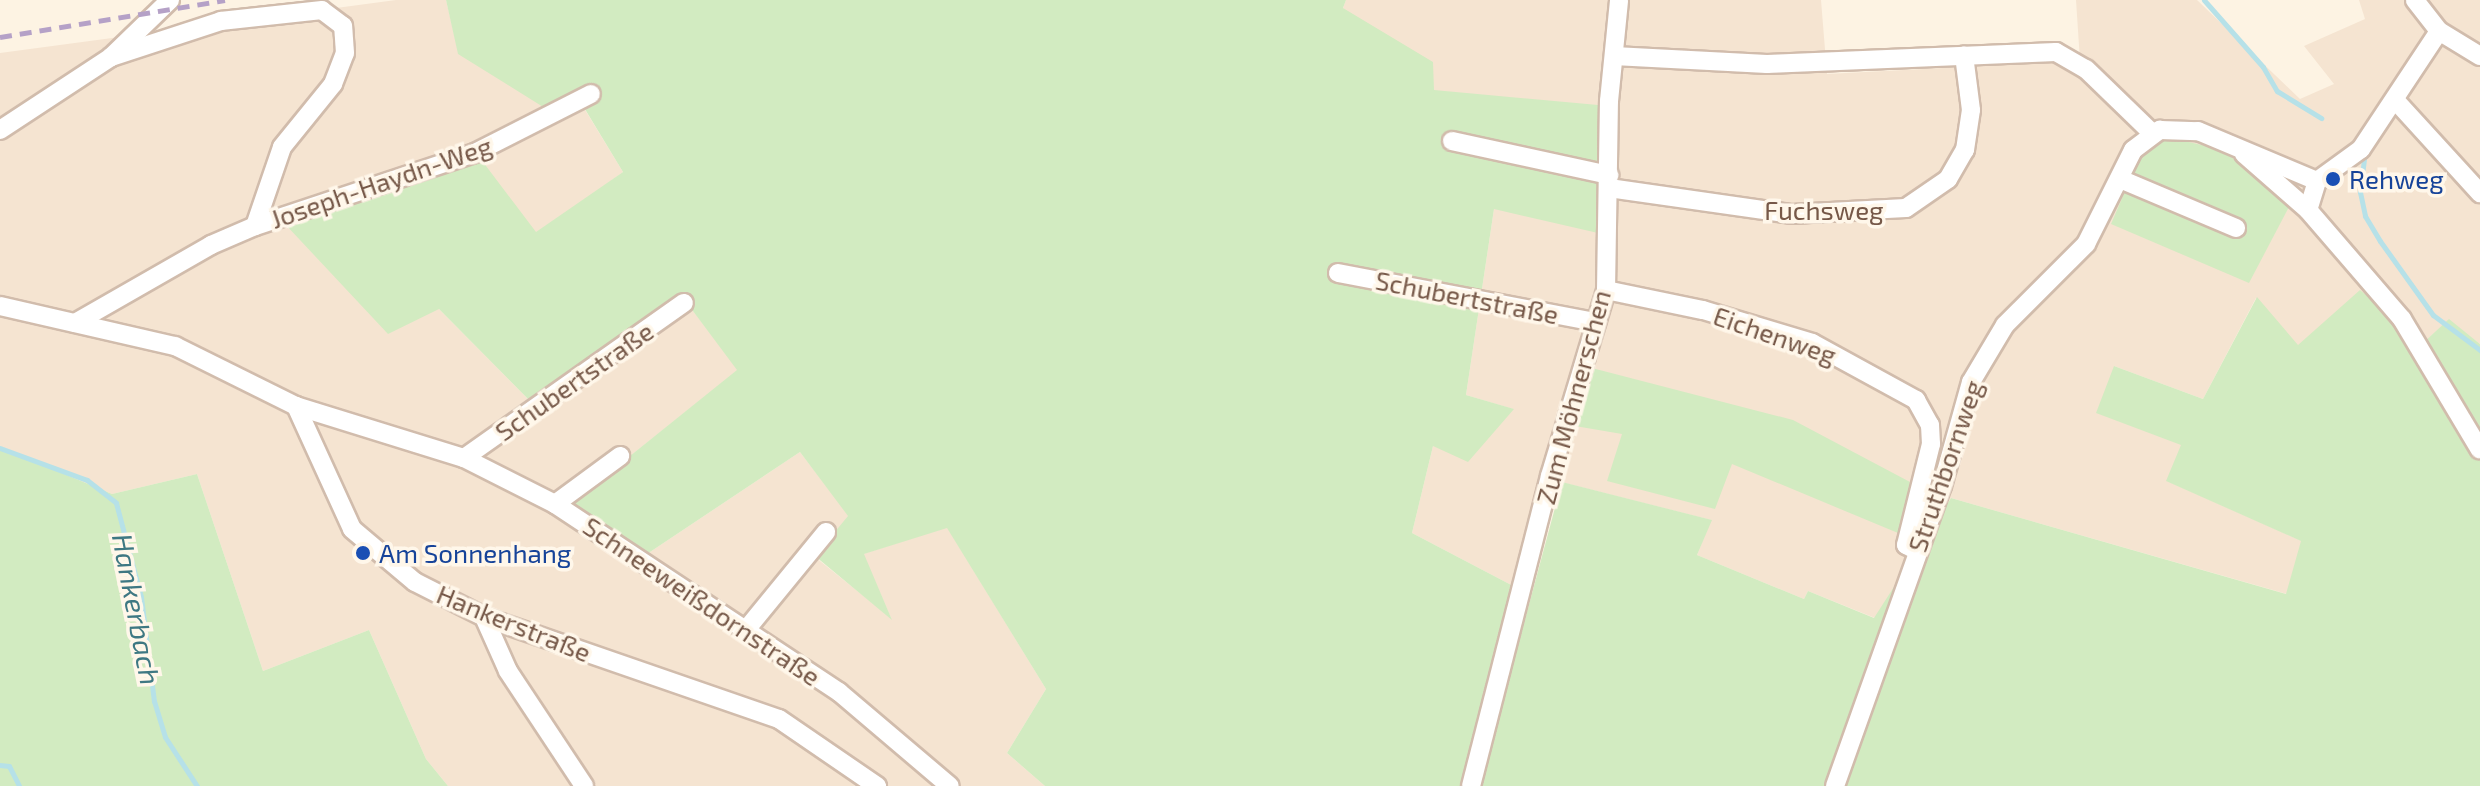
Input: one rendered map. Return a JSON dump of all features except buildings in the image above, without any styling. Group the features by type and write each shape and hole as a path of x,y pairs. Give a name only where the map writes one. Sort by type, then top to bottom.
{"street":[{"path":"0,130 111,57 170,0"},
{"name":"Zum Möhnerschen","path":"1471,786 1606,290 1614,56 1619,0"},
{"path":"2415,0 2439,31 2480,56"},
{"path":"111,57 221,21 322,10 343,26 345,53 333,84 286,139 255,226"},
{"path":"2308,210 2317,181 2361,149 2396,101 2439,31"},
{"path":"1614,56 1767,64 2046,51 2066,56 2152,133 2183,129 2229,141 2317,181"},
{"name":"Fuchsweg","path":"1452,141 1609,182 1792,214 1906,208 1948,179 1965,150 1971,110 1964,55"},
{"name":"Joseph-Haydn-Weg","path":"75,323 211,245 255,226 475,153 591,94"},
{"path":"2396,101 2480,193"},
{"name":"Struthbornweg","path":"1835,786 1871,694 1916,550 1942,486 1971,382 2005,325 2086,244 2133,150 2152,133"},
{"path":"2229,141 2308,210 2402,319 2480,450"},
{"path":"2120,179 2236,228"},
{"name":"Schubertstraße","path":"1338,273 1596,322"},
{"name":"Eichenweg","path":"1606,290 1703,310 1812,343 1916,400 1930,425 1931,444 1906,545 1916,550"},
{"name":"Schubertstraße","path":"464,458 684,303"},
{"path":"0,306 175,346 296,406"},
{"name":"Schneeweißdornstraße","path":"296,406 464,458 555,504 839,692 950,786"},
{"name":"Hankerstraße","path":"296,406 352,529 415,582 484,617 779,719 877,786"},
{"path":"555,504 620,456"},
{"path":"745,631 826,532"},
{"path":"484,617 508,671 584,786"}],"shaded area":[{"path":"396,0 446,0 459,54 576,95 623,172 438,308 530,401 681,295 738,370 570,504 647,554 800,452 849,516 815,557 891,618 863,554 947,527 1046,689 1007,753 1045,786 448,786 426,759 369,630 263,671 197,474 112,494 0,447 0,53"},
{"path":"1346,0 1821,0 1827,74 2080,61 2076,0 2197,0 2300,99 2334,84 2304,46 2365,19 2359,0 2480,0 2480,344 2449,320 2423,343 2298,346 2256,298 2203,399 2114,366 2182,445 2167,481 2302,541 2287,594 1951,498 1875,618 1808,591 1804,599 1697,555 1711,520 1545,478 1517,588 1412,533 1433,446 1513,409 1466,395 1494,209 1433,90 1343,8"}],"green space":[{"path":"446,0 1346,0 1343,8 1433,62 1434,90 1598,105 1598,233 1494,209 1466,395 1514,409 1468,462 1433,446 1412,533 1517,588 1462,786 1045,786 1007,753 1046,689 947,528 864,554 892,620 815,556 848,516 800,452 647,554 569,505 737,370 681,295 530,401 439,309 388,334 285,224 483,162 536,232 623,172 577,96 548,110 458,54"},
{"path":"2176,139 2223,150 2290,205 2249,283 2111,224 2141,154 2155,141"},
{"path":"2360,290 2423,343 2449,319 2480,344 2480,786 1480,786 1562,482 1712,520 1697,555 1804,599 1808,591 1874,618 1951,498 2286,594 2301,541 2166,481 2181,445 2096,413 2114,366 2203,399 2257,297 2298,345"},
{"path":"1588,367 1793,420 1910,482 1898,533 1732,464 1715,509 1607,481 1622,434 1575,426"},
{"path":"0,447 112,494 197,474 263,671 369,630 426,759 448,786 0,786"}],"waterway":[{"path":"2204,0 2263,67 2277,91 2321,118"},
{"path":"2364,159 2360,192 2365,216 2380,241 2433,315 2480,350"},
{"name":"Hankerbach","path":"0,448 87,480 116,503 141,597 154,701 165,737 197,786"},
{"path":"0,765 9,766 19,786"}],"railway":[{"path":"0,37 225,0"}],"place":[{"name":"Rehweg","path":"2333,179"},
{"name":"Am Sonnenhang","path":"363,553"}]}
